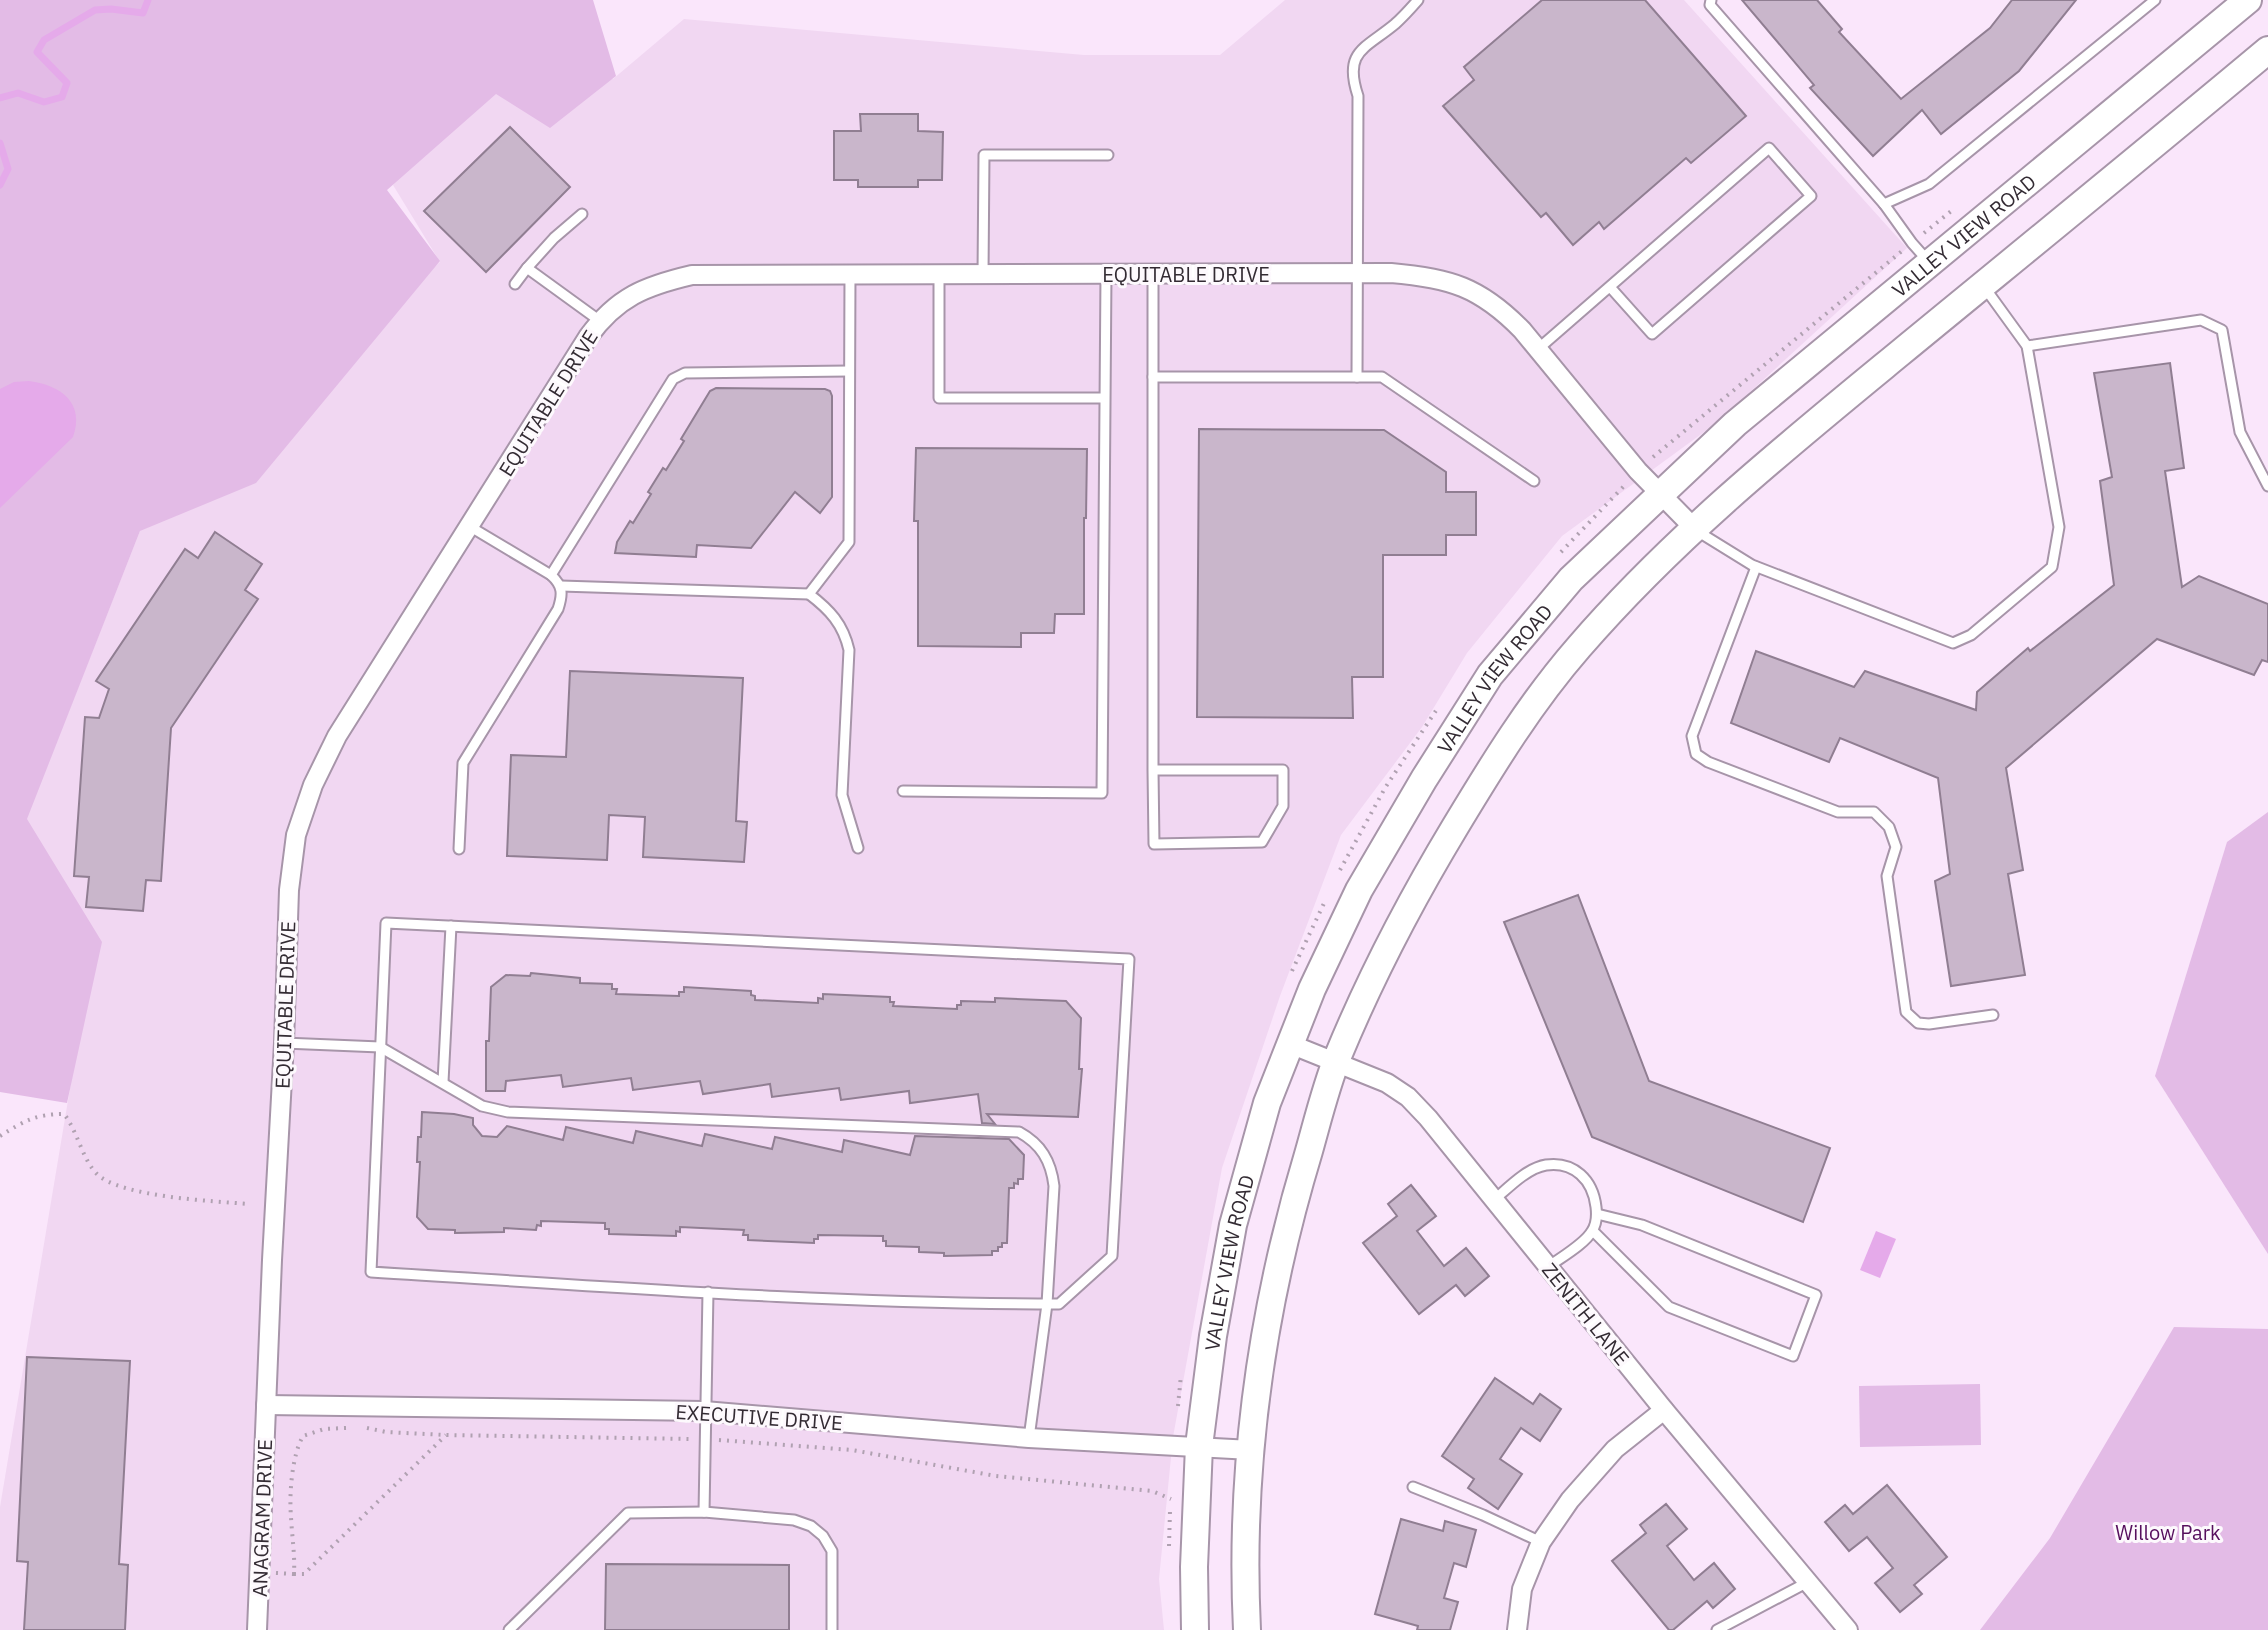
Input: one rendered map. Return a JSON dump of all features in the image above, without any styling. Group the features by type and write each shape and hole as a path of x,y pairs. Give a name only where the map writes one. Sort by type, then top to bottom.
{"main road":[{"name":"VALLEY VIEW ROAD","path":"1195,1630 1199,1446 1213,1336 1233,1225 1267,1103 1312,989 1359,890 1490,675 1571,579 1735,424 2248,0"},
{"path":"1247,1630 1244,1572 1254,1404 1267,1316 1295,1198 1336,1061 1363,1000 1417,891 1504,745 1578,648 1642,579 1695,529 1785,448 2268,50"}],"street":[{"name":"EQUITABLE DRIVE","path":"266,1405 289,890 296,835 313,785 337,736 600,321 631,294 660,282 692,275 1391,273 1427,276 1457,283 1504,311 1638,471 1695,529"},
{"name":"ZENITH LANE","path":"1290,1044 1387,1083 1408,1097 1428,1118 1664,1410 1808,1582 1840,1628"},
{"name":"EXECUTIVE DRIVE","path":"266,1405 704,1411 1029,1438 1251,1450"},
{"name":"ANAGRAM DRIVE","path":"257,1630 266,1405"},
{"path":"1517,1630 1522,1589 1541,1542 1570,1500 1615,1449 1664,1410"}],"lane":[{"path":"1357,377 1358,96 1352,78 1353,64 1372,40 1396,23 1418,0"},
{"path":"1711,0 1710,5 1884,204 1929,262"},
{"path":"1884,204 1929,184 2155,0"},
{"path":"1538,349 1769,148 1811,196 1652,334 1610,287"},
{"path":"983,275 984,155 1108,155"},
{"path":"515,284 554,238 582,214"},
{"path":"527,268 600,321"},
{"path":"809,594 849,542 850,274"},
{"path":"903,791 1102,793 1106,274"},
{"path":"1153,274 1153,770 1154,844 1262,842 1283,806 1283,770 1153,770"},
{"path":"939,275 939,398 1104,398"},
{"path":"1695,529 1756,567 1953,643 1971,635 2052,567 2059,527 2027,346 1983,285"},
{"path":"2027,346 2201,320 2222,330 2240,432 2268,486"},
{"path":"551,575 673,379 685,373 849,371"},
{"path":"1153,377 1382,377 1534,481"},
{"path":"459,849 463,763 558,609 562,593 561,586 551,575 469,526"},
{"path":"1756,567 1692,736 1696,754 1708,762 1838,812 1874,812 1889,827 1896,847 1887,876 1906,1012 1918,1023 1929,1024 1993,1015"},
{"path":"561,586 809,594 828,609 845,634 849,650 842,795 858,848"},
{"path":"386,923 451,926 1129,959 1112,1256 1059,1304 708,1292 371,1272 386,923"},
{"path":"443,1082 451,926"},
{"path":"284,1043 380,1047 482,1106 508,1112 1019,1132 1030,1138 1044,1154 1054,1186 1047,1304 1029,1438"},
{"path":"1494,1200 1536,1168 1560,1165 1584,1176 1595,1199 1597,1214 1593,1231 1548,1267"},
{"path":"1593,1231 1669,1307 1793,1356 1816,1295 1642,1225 1597,1214"},
{"path":"704,1512 708,1292"},
{"path":"1413,1487 1541,1542"},
{"path":"509,1630 628,1513 704,1512 794,1520 811,1526 823,1536 832,1551 832,1630"},
{"path":"1717,1630 1808,1582"}],"path":[{"path":"0,1136 26,1119 45,1114 64,1114 74,1127 88,1163 97,1175 111,1184 180,1197 248,1204"},
{"path":"352,1428 324,1429 303,1436 297,1447 290,1516 296,1552 294,1574 304,1574 446,1435"},
{"path":"366,1428 446,1435 704,1439 852,1450 996,1476 1152,1491 1171,1499"}],"shaded area":[{"path":"1285,0 1684,0 1907,248 1715,424 1562,536 1467,653 1422,727 1341,835 1280,996 1222,1168 1173,1437 1159,1579 1164,1630 0,1630 0,1507 96,933 2,843 36,794 140,531 440,262 393,185 472,70 613,79 684,19 1084,55 1220,55"},
{"path":"29,381 51,387 68,398 76,414 76,425 73,437 0,508 0,389 14,382"},
{"path":"1876,1231 1896,1239 1880,1278 1860,1270"}],"green space":[{"path":"0,0 593,0 616,76 550,128 496,94 387,190 440,261 256,483 140,531 27,819 102,942 67,1103 0,1092"},
{"path":"2268,812 2268,1254 2155,1076 2227,842"},
{"name":"Willow Park","path":"2174,1327 2268,1329 2268,1630 1980,1630 2050,1538"},
{"path":"1980,1384 1981,1445 1860,1447 1859,1386"}],"building":[{"path":"1542,0 1645,0 1746,116 1691,163 1686,158 1604,229 1599,222 1573,245 1546,213 1541,217 1443,106 1474,80 1464,67"},
{"path":"1742,0 1817,0 1842,29 1839,32 1901,99 1990,28 2012,0 2076,0 2019,71 1941,134 1922,110 1873,156 1810,88 1814,85"},
{"path":"860,114 918,114 918,131 943,132 942,180 918,180 918,187 858,187 858,180 834,180 834,131 861,131"},
{"path":"510,127 570,187 486,272 424,211"},
{"path":"2170,363 2184,468 2165,471 2182,587 2199,576 2268,604 2268,662 2262,660 2254,675 2157,639 2006,768 2023,870 2008,874 2025,975 1951,986 1935,881 1950,874 1938,778 1840,738 1829,762 1731,723 1756,651 1854,687 1865,671 1976,710 1977,692 2028,648 2030,651 2114,585 2100,481 2112,477 2094,373"},
{"path":"716,388 830,391 832,497 820,513 795,492 751,548 697,545 696,557 615,553 617,542 630,521 633,523 651,494 648,492 684,441 681,439 710,391"},
{"path":"1199,429 1384,430 1446,472 1446,492 1476,492 1476,535 1446,535 1446,555 1383,555 1383,677 1352,677 1353,718 1197,717"},
{"path":"916,448 1087,449 1084,614 1055,614 1054,633 1021,633 1021,647 918,646 918,521 914,521"},
{"path":"215,532 262,564 245,590 258,599 171,728 161,881 146,880 143,911 86,907 89,877 74,876 85,717 99,718 109,689 96,681 185,549 198,558"},
{"path":"570,671 743,678 736,821 747,822 744,862 643,857 645,817 609,815 607,860 507,856 511,755 566,757"},
{"path":"1578,895 1649,1081 1830,1148 1803,1222 1592,1137 1504,922"},
{"path":"531,973 580,978 580,983 612,984 612,989 617,989 616,994 679,996 679,992 684,992 684,987 751,991 755,1000 818,1003 818,998 823,999 823,994 890,997 893,1006 957,1009 961,1001 995,1002 995,998 1066,1001 1081,1018 1079,1069 1082,1069 1078,1117 987,1114 995,1124 982,1123 978,1094 910,1103 909,1091 841,1100 839,1088 772,1097 770,1084 703,1094 700,1081 633,1090 631,1078 563,1087 561,1075 506,1081 505,1091 486,1091 486,1041 489,1041 491,987 506,975 530,976"},
{"path":"422,1112 473,1118 473,1125 482,1136 497,1137 507,1126 563,1140 566,1127 633,1143 636,1131 702,1146 705,1134 772,1149 775,1137 842,1152 844,1140 910,1155 915,1136 1009,1139 1024,1155 1023,1179 1018,1179 1018,1184 1014,1183 1014,1188 1009,1188 1007,1243 1002,1243 998,1251 992,1251 992,1255 944,1256 944,1253 919,1252 919,1247 886,1246 883,1236 818,1235 814,1243 748,1240 748,1235 743,1235 744,1230 680,1227 676,1236 609,1234 605,1223 541,1221 541,1226 537,1225 536,1230 504,1228 504,1232 455,1233 455,1230 428,1229 417,1217 418,1137 421,1137"},
{"path":"1411,1185 1436,1216 1417,1231 1444,1266 1466,1248 1489,1276 1465,1296 1456,1285 1419,1314 1363,1243 1397,1216 1388,1204"},
{"path":"27,1357 130,1361 119,1564 128,1565 125,1630 24,1630 28,1562 17,1561"},
{"path":"1495,1378 1533,1404 1540,1394 1561,1409 1540,1441 1521,1428 1500,1459 1522,1474 1498,1509 1468,1488 1474,1479 1442,1456"},
{"path":"1887,1485 1947,1557 1914,1585 1922,1594 1900,1612 1875,1583 1893,1568 1867,1537 1849,1551 1825,1522 1845,1505 1853,1514"},
{"path":"1666,1504 1687,1529 1667,1546 1694,1580 1714,1563 1735,1589 1713,1608 1707,1601 1673,1630 1669,1630 1612,1561 1646,1533 1640,1525"},
{"path":"1401,1519 1443,1531 1445,1521 1476,1530 1466,1567 1454,1563 1444,1598 1458,1602 1450,1630 1417,1630 1418,1626 1375,1614"},
{"path":"606,1564 789,1565 789,1630 605,1630"}],"waterway":[{"path":"0,98 18,93 44,102 62,97 67,83 37,52 44,40 95,10 143,13 148,0"},
{"path":"0,143 8,169 0,185"}]}
